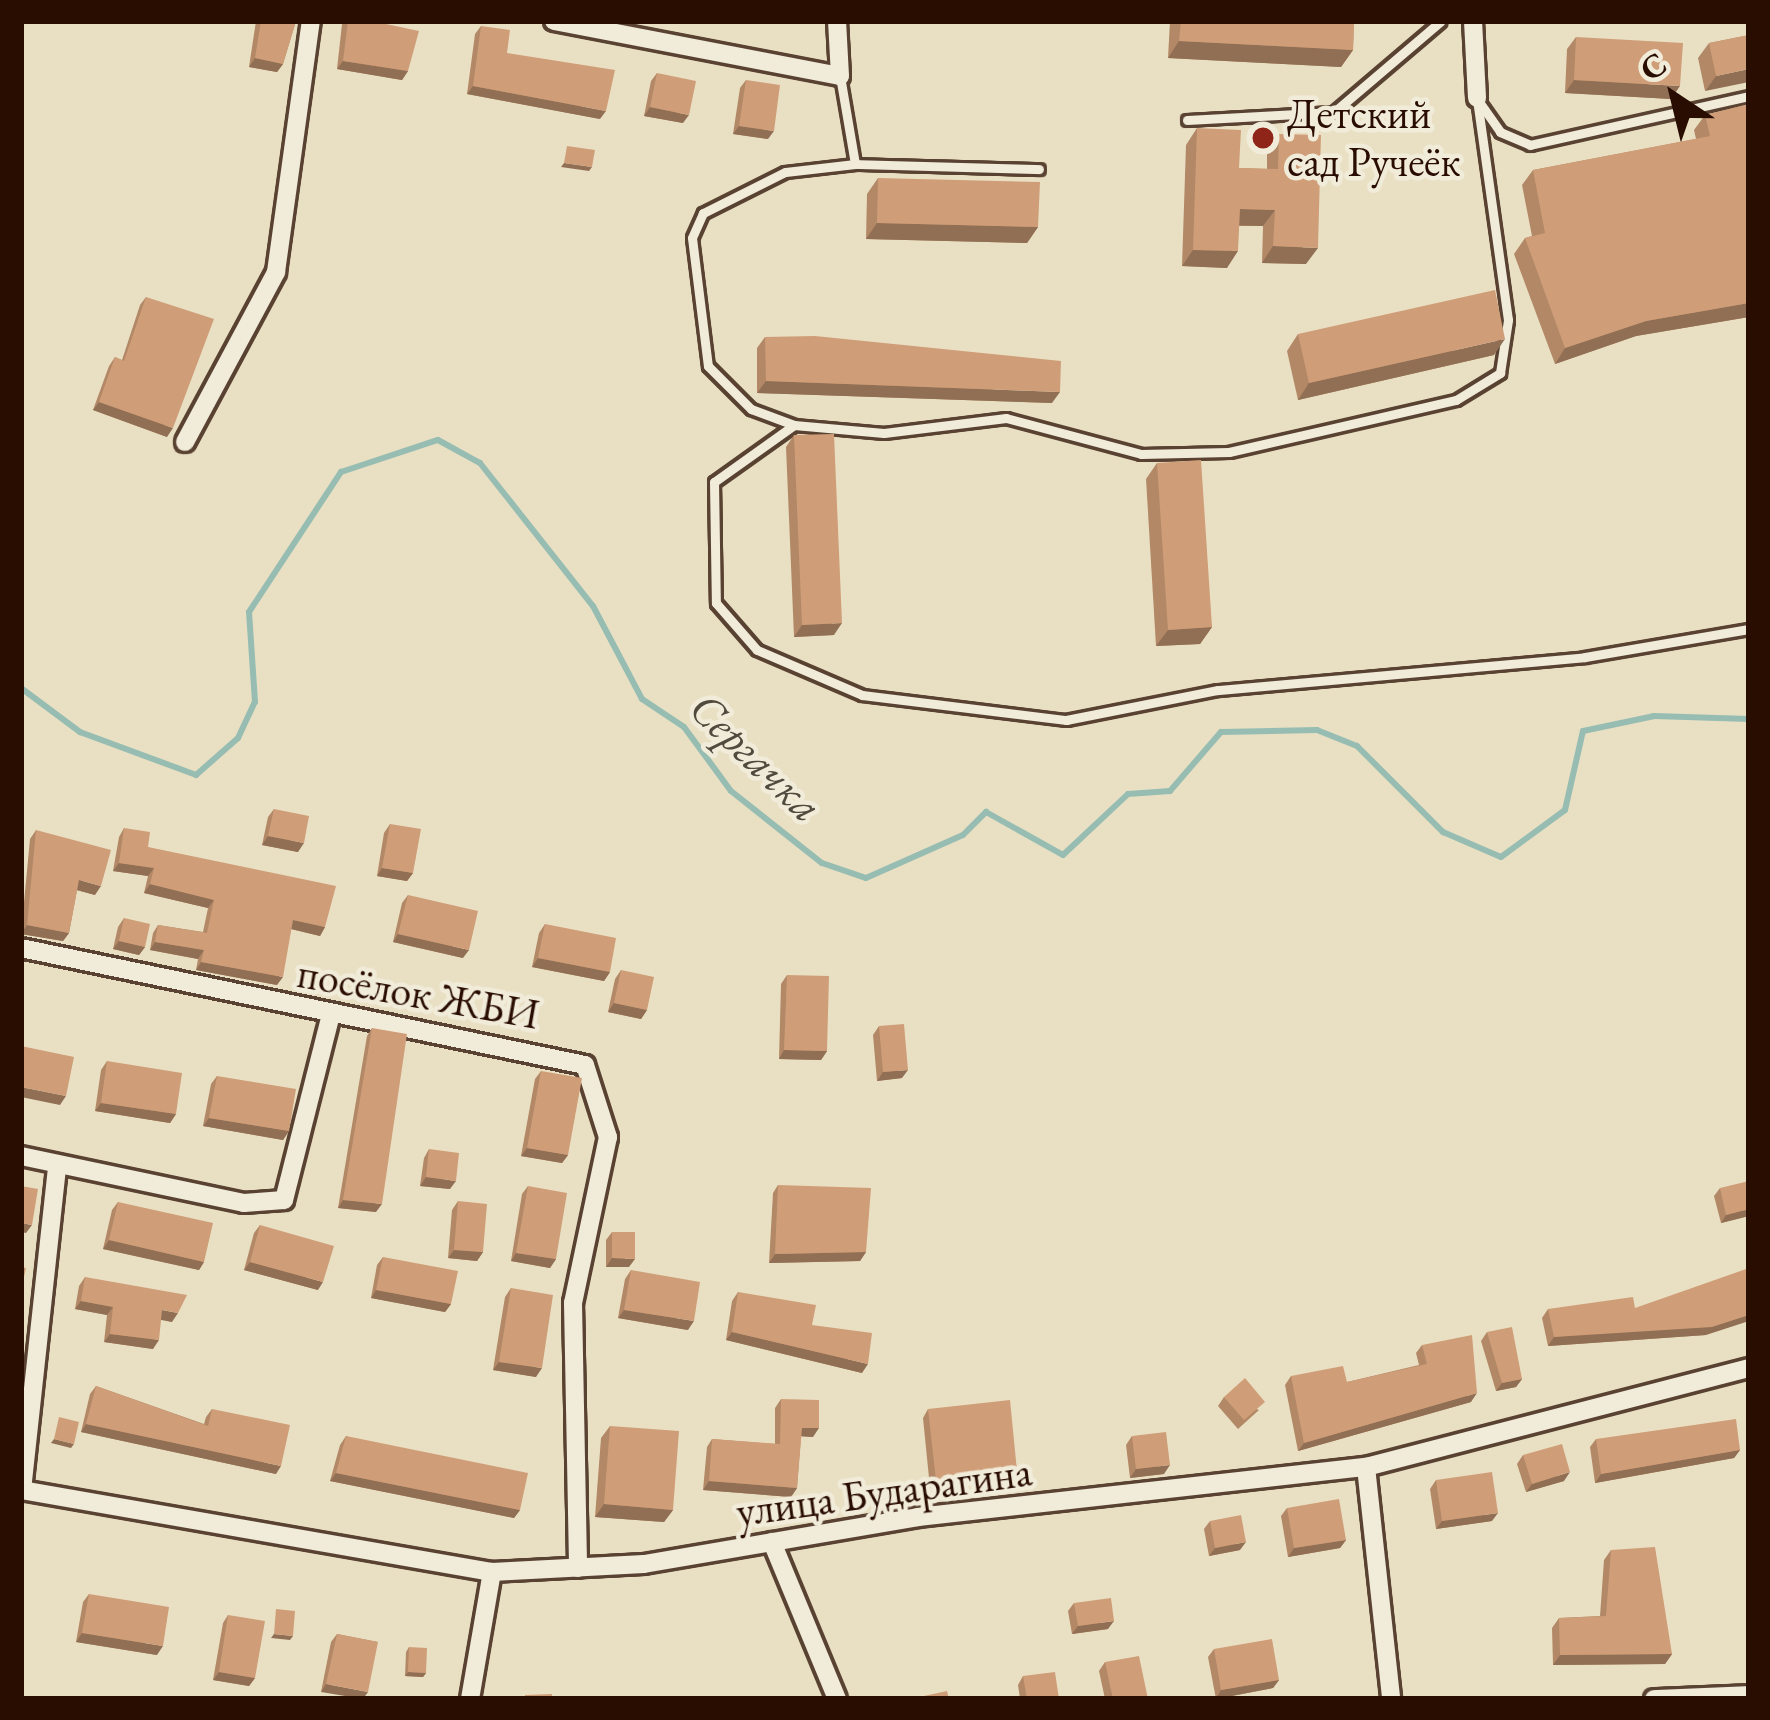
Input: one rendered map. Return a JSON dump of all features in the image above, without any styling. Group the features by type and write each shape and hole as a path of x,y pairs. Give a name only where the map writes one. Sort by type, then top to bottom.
{"street":[{"path":"185,442 276,272 310,21"},
{"path":"554,21 840,76 837,21"},
{"path":"1473,21 1477,98"},
{"name":"посёлок ЖБИ","path":"21,948 330,1018 499,1038 585,1065 608,1137 573,1304 578,1568"},
{"path":"21,1156 57,1170 284,1200 330,1018"},
{"name":"улица Бударагина","path":"57,1170 22,1490 492,1572 578,1568 1366,1468 1749,1368"},
{"path":"1366,1468 1390,1699"},
{"path":"772,1542 837,1699"},
{"path":"470,1699 492,1572"},
{"path":"1654,1699 1749,1695"}],"lane":[{"path":"1186,120 1334,112 1441,21"},
{"path":"840,76 855,164"},
{"path":"1477,98 1500,132 1530,145 1749,96"},
{"path":"1039,170 855,164 738,192 703,213 692,238 708,366 751,409 794,425 884,433 1006,418 1141,454 1229,452 1456,400 1500,373 1508,320 1477,98"},
{"path":"794,425 714,482 716,603 757,650 862,695 1066,720 1218,690 1585,657 1749,628"}],"building":[{"path":"261,21 296,21 283,64 255,58"},
{"path":"348,21 419,31 408,71 343,61"},
{"path":"1181,21 1354,21 1353,50 1179,41"},
{"path":"481,26 510,30 507,53 615,70 606,111 473,86"},
{"path":"1749,35 1749,69 1716,76 1709,43"},
{"path":"1576,37 1683,43 1680,86 1574,80"},
{"path":"657,73 696,81 689,115 650,107"},
{"path":"746,80 780,85 774,131 739,126"},
{"path":"1749,104 1749,303 1646,321 1565,348 1525,238 1545,233 1533,170 1710,136 1705,115"},
{"path":"1197,128 1241,130 1239,168 1278,169 1279,134 1321,135 1318,248 1273,246 1275,210 1240,209 1238,251 1193,250"},
{"path":"567,146 595,150 592,167 564,163"},
{"path":"878,178 1040,182 1038,227 877,223"},
{"path":"1495,290 1505,339 1309,383 1298,334"},
{"path":"146,297 214,319 173,428 99,402 115,357 124,361"},
{"path":"815,336 1061,361 1060,392 766,381 765,337"},
{"path":"834,434 842,623 802,625 794,435"},
{"path":"1201,460 1212,627 1168,630 1157,463"},
{"path":"274,809 309,816 304,843 268,836"},
{"path":"390,824 421,829 413,873 382,868"},
{"path":"124,828 150,832 148,847 336,886 325,927 293,920 283,977 201,962 204,950 155,942 158,925 207,933 214,900 150,884 154,868 119,863"},
{"path":"36,830 111,850 101,886 79,880 69,933 27,925"},
{"path":"408,895 478,911 469,950 398,934"},
{"path":"124,918 150,924 145,947 119,941"},
{"path":"545,924 616,938 610,972 538,958"},
{"path":"621,970 654,977 647,1010 614,1003"},
{"path":"787,975 829,976 827,1051 784,1050"},
{"path":"904,1024 908,1070 883,1072 879,1026"},
{"path":"372,1028 407,1034 382,1204 343,1200"},
{"path":"21,1046 74,1057 66,1096 21,1087"},
{"path":"107,1061 182,1073 176,1114 101,1103"},
{"path":"541,1071 582,1078 568,1155 527,1148"},
{"path":"217,1076 296,1089 289,1131 209,1118"},
{"path":"429,1149 459,1153 456,1181 426,1177"},
{"path":"1749,1181 1749,1209 1726,1215 1720,1188"},
{"path":"778,1185 871,1188 866,1252 775,1254"},
{"path":"21,1186 38,1189 32,1225 21,1223"},
{"path":"528,1186 567,1193 556,1259 516,1253"},
{"path":"458,1201 487,1204 483,1252 454,1250"},
{"path":"118,1202 213,1223 204,1262 109,1240"},
{"path":"260,1225 334,1246 323,1282 250,1262"},
{"path":"612,1232 635,1232 635,1259 612,1258"},
{"path":"383,1257 458,1271 451,1304 376,1290"},
{"path":"1749,1268 1749,1315 1712,1327 1554,1337 1548,1309 1633,1297 1635,1308"},
{"path":"631,1270 700,1282 694,1321 624,1310"},
{"path":"85,1277 187,1295 178,1313 162,1310 159,1340 110,1334 113,1307 81,1301"},
{"path":"511,1288 553,1295 542,1368 499,1362"},
{"path":"738,1292 816,1305 812,1325 872,1333 868,1364 732,1332"},
{"path":"1512,1327 1522,1379 1502,1383 1487,1332"},
{"path":"1472,1335 1477,1393 1304,1443 1291,1376 1343,1366 1347,1382 1427,1364 1422,1345"},
{"path":"1245,1378 1265,1402 1244,1420 1224,1397"},
{"path":"96,1386 208,1426 212,1409 290,1425 281,1466 86,1424"},
{"path":"781,1399 819,1400 819,1428 802,1428 797,1488 709,1481 712,1439 780,1444"},
{"path":"1010,1400 1017,1471 936,1480 928,1409"},
{"path":"59,1417 79,1422 74,1444 54,1439"},
{"path":"1736,1419 1740,1450 1601,1474 1596,1439"},
{"path":"610,1426 679,1431 673,1510 604,1504"},
{"path":"1166,1432 1170,1465 1136,1469 1132,1436"},
{"path":"346,1436 528,1473 520,1510 336,1473"},
{"path":"1562,1444 1570,1472 1532,1484 1523,1455"},
{"path":"1492,1472 1498,1513 1442,1521 1436,1480"},
{"path":"1339,1499 1346,1540 1294,1548 1287,1508"},
{"path":"1241,1515 1246,1542 1215,1548 1210,1521"},
{"path":"1655,1547 1672,1654 1560,1655 1559,1618 1606,1616 1611,1550"},
{"path":"89,1594 169,1607 163,1646 82,1633"},
{"path":"1111,1598 1114,1621 1078,1626 1074,1603"},
{"path":"276,1609 295,1611 293,1636 274,1634"},
{"path":"228,1615 265,1621 255,1678 219,1672"},
{"path":"337,1634 378,1642 368,1692 326,1684"},
{"path":"1272,1639 1279,1680 1221,1690 1214,1649"},
{"path":"409,1647 427,1648 426,1673 408,1672"},
{"path":"1139,1656 1148,1699 1113,1699 1105,1662"},
{"path":"1055,1672 1059,1699 1027,1699 1023,1676"},
{"path":"947,1691 949,1699 910,1699"},
{"path":"552,1694 552,1699 525,1699 525,1695"}],"waterway":[{"name":"Сергачка","path":"21,688 80,732 196,775 238,738 255,702 249,612 341,472 438,440 480,463 593,606 642,699 684,727 731,791 822,863 866,878 963,835 986,812 1063,855 1128,794 1170,791 1221,732 1317,730 1357,746 1443,832 1501,857 1565,810 1583,731 1654,716 1749,719"}],"place":[{"name":"Детский сад Ручеёк","path":"1263,138"}]}
